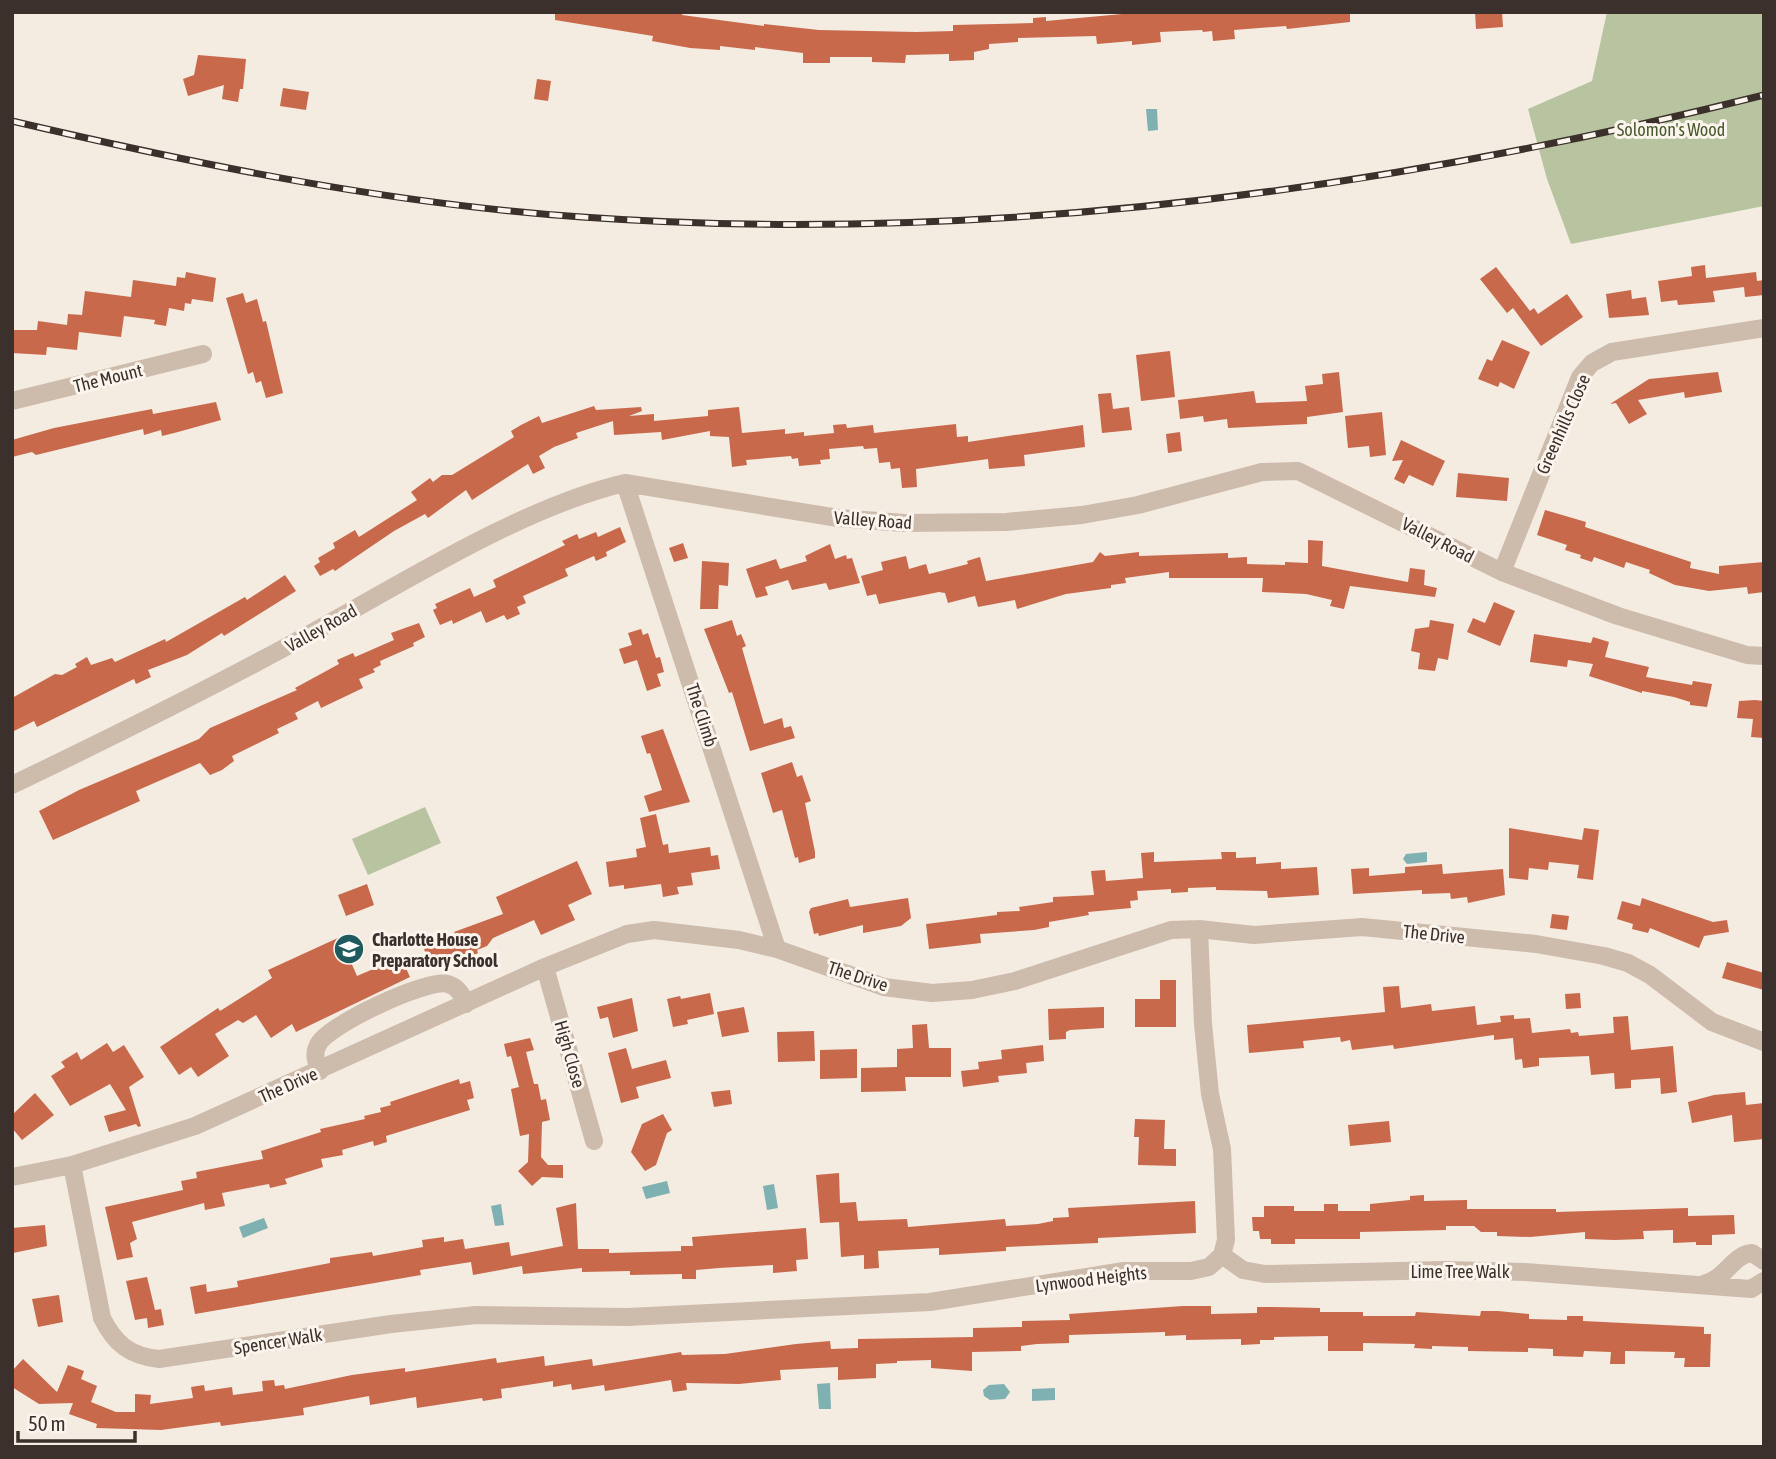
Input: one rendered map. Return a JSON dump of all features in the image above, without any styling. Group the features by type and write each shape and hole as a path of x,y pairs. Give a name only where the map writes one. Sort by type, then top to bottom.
{"street":[{"name":"Greenhills Close","path":"1502,572 1580,377 1592,363 1612,352 1764,328"},
{"name":"The Mount","path":"12,401 203,354"},
{"name":"Valley Road","path":"12,785 236,675 505,529 604,488 625,483 838,518 904,523 1006,523 1094,513 1138,505 1262,472 1298,471 1502,572 1618,616 1747,654 1764,656"},
{"name":"The Climb","path":"625,483 777,949"},
{"name":"The Drive","path":"12,1177 72,1165 195,1126 545,967 627,934 654,930 681,931 777,949 884,987 932,993 972,990 1015,981 1171,930 1199,929 1254,935 1362,927 1536,944 1604,956 1650,975 1712,1022 1764,1042"},
{"path":"1199,929 1209,1083 1222,1149 1226,1240 1222,1255"},
{"name":"High Close","path":"545,967 594,1141"},
{"path":"320,1071 315,1054 318,1044 337,1026 421,988 440,983 455,987 466,1004"},
{"name":"Spencer Walk","path":"72,1165 102,1318 112,1338 127,1350 142,1357 159,1359 391,1324 476,1315 628,1317"},
{"path":"1704,1284 1722,1277 1741,1255 1752,1253 1764,1261"},
{"name":"Lime Tree Walk","path":"1222,1255 1242,1270 1265,1274 1444,1270 1600,1276 1745,1288 1757,1287 1764,1281"},
{"name":"Lynwood Heights","path":"628,1317 930,1301 1124,1271 1200,1270 1216,1263 1222,1255"},
{"path":"1734,1263 1733,1278 1745,1288"}],"green space":[{"name":"Solomon's Wood","path":"1607,12 1764,12 1764,206 1571,244 1547,179 1528,109 1592,81"},
{"path":"425,807 441,843 368,875 352,839"}],"water":[{"path":"1146,109 1157,109 1158,130 1148,131"},
{"path":"1427,852 1427,862 1407,864 1403,859 1406,854"},
{"path":"667,1181 670,1193 646,1199 642,1187"},
{"path":"774,1184 778,1208 767,1210 763,1186"},
{"path":"501,1204 504,1225 495,1226 491,1206"},
{"path":"264,1218 268,1228 243,1238 239,1227"},
{"path":"830,1383 831,1409 819,1409 817,1384"},
{"path":"1004,1384 1010,1392 1005,1399 990,1400 984,1396 983,1390 989,1385"},
{"path":"1055,1388 1055,1400 1032,1401 1032,1389"}],"building":[{"path":"555,12 683,12 682,15 764,26 916,32 953,31 953,25 1033,23 1033,18 1046,17 1046,21 1144,12 1350,12 1350,22 1287,29 1286,26 1234,30 1235,39 1213,41 1212,31 1160,32 1161,42 1132,45 1132,41 1097,44 1096,36 1018,38 1018,42 989,44 989,49 974,52 974,60 949,61 949,54 906,55 905,63 872,62 872,57 830,57 830,63 803,63 803,53 755,47 755,50 720,46 720,50 690,48 652,41 653,36 555,20"},
{"path":"1475,12 1502,12 1503,27 1476,29"},
{"path":"198,55 246,59 243,89 240,89 238,102 222,99 224,85 188,96 183,79 194,75"},
{"path":"537,79 551,81 548,101 534,99"},
{"path":"283,88 309,92 306,110 280,106"},
{"path":"1705,265 1706,278 1756,272 1757,281 1764,280 1764,295 1745,297 1744,287 1713,291 1715,302 1678,305 1677,300 1661,302 1658,281 1692,276 1691,267"},
{"path":"1496,267 1530,311 1534,308 1538,314 1567,294 1583,317 1541,346 1513,308 1507,313 1480,279"},
{"path":"186,272 216,278 213,302 192,299 191,304 185,303 184,311 169,308 166,326 154,324 155,320 124,316 121,337 79,332 77,350 47,347 46,355 12,353 12,330 37,330 38,321 67,325 68,314 82,315 85,291 131,297 133,280 176,286 177,277 185,278"},
{"path":"1631,290 1632,299 1646,297 1649,315 1609,318 1606,294"},
{"path":"243,293 246,303 257,299 263,322 266,321 283,393 266,398 261,381 256,383 253,372 248,374 226,298"},
{"path":"1502,340 1530,352 1514,389 1500,382 1498,387 1478,379 1487,359 1492,361"},
{"path":"1170,351 1175,397 1141,401 1136,355"},
{"path":"1339,372 1343,412 1307,417 1307,424 1228,428 1227,419 1204,422 1203,416 1180,419 1178,400 1254,391 1256,403 1307,401 1305,386 1323,384 1322,374"},
{"path":"1718,372 1722,392 1685,398 1684,392 1638,400 1647,414 1629,424 1616,403 1610,404 1649,379"},
{"path":"1111,393 1113,409 1129,407 1132,430 1102,433 1098,394"},
{"path":"216,402 221,420 178,432 162,436 161,430 144,435 143,429 36,455 32,452 12,457 12,440 54,428 152,409 153,414"},
{"path":"594,406 596,410 641,407 642,411 629,416 654,414 654,421 708,416 708,410 739,407 742,433 785,429 785,434 804,432 804,436 834,433 833,425 846,424 847,428 873,425 874,433 956,424 957,437 968,436 968,442 1083,425 1085,447 1024,455 1025,466 989,469 988,459 916,469 917,487 902,488 900,468 891,469 890,462 879,463 877,448 864,449 863,446 829,449 830,459 820,460 821,464 799,466 798,458 792,459 791,456 746,460 747,465 732,467 729,437 710,436 710,431 662,440 661,432 614,435 613,421 576,433 578,438 539,456 545,468 533,474 528,464 472,500 466,490 428,518 425,514 394,531 335,571 333,569 320,576 314,566 320,562 318,558 335,548 333,543 355,530 359,537 417,500 411,492 430,478 433,482 442,475 452,475 514,437 511,431 521,425 539,416 542,423"},
{"path":"1382,412 1386,455 1370,457 1369,446 1348,448 1345,416"},
{"path":"1180,432 1182,451 1168,453 1166,434"},
{"path":"1401,440 1445,461 1433,486 1409,475 1404,484 1394,479 1403,460 1392,461"},
{"path":"1458,473 1509,478 1507,501 1456,497"},
{"path":"1545,510 1586,522 1585,527 1691,562 1690,568 1719,574 1719,566 1764,562 1764,592 1748,594 1747,587 1709,591 1675,585 1649,573 1650,570 1626,562 1624,568 1594,557 1592,562 1580,558 1581,555 1565,550 1567,545 1537,535"},
{"path":"620,527 626,542 606,552 607,556 596,561 594,556 565,569 568,576 523,596 526,603 517,607 520,614 507,620 504,615 486,623 481,611 453,624 452,620 440,625 433,610 437,608 435,604 470,588 474,597 496,587 493,580 565,545 562,541 577,534 579,539 596,532 598,537"},
{"path":"1308,540 1323,541 1322,566 1408,582 1410,568 1425,570 1424,585 1437,588 1435,597 1350,586 1344,609 1330,606 1332,600 1306,594 1262,592 1263,578 1169,578 1169,572 1125,578 1126,583 1111,585 1111,588 1066,594 1017,609 1015,600 978,607 975,596 948,603 945,593 939,592 879,604 876,594 867,596 861,576 883,570 881,562 906,556 909,569 926,564 929,574 968,564 967,561 980,557 986,581 1093,562 1100,552 1105,556 1139,552 1139,556 1228,553 1228,558 1247,557 1247,564 1285,565 1285,562 1308,563"},
{"path":"683,543 688,558 674,562 669,548"},
{"path":"830,544 835,559 846,555 847,559 852,558 860,583 829,590 826,583 792,590 788,580 765,587 768,595 756,598 746,569 776,559 780,569 807,561 805,556"},
{"path":"702,561 729,563 728,586 719,585 718,609 700,609"},
{"path":"285,575 296,591 224,636 222,633 187,655 148,670 151,677 136,684 134,679 37,727 34,721 12,732 12,698 55,674 62,675 77,667 75,664 87,657 91,665 112,658 115,662 165,639 166,642 245,597 247,600"},
{"path":"1494,602 1515,611 1500,646 1467,632 1473,618 1485,623"},
{"path":"732,620 737,636 741,634 746,646 742,648 764,724 782,718 784,728 791,726 795,738 750,751 732,692 729,693 704,629"},
{"path":"1430,620 1454,624 1448,660 1438,658 1435,671 1418,669 1420,653 1411,651 1415,629 1429,627"},
{"path":"419,623 425,637 413,643 414,646 380,661 381,665 373,669 375,672 359,679 363,688 321,708 318,701 295,713 298,719 277,729 279,733 232,756 234,761 222,770 210,775 200,763 136,791 140,801 53,840 39,811 79,790 199,739 210,728 297,690 295,688 339,664 337,660 353,653 355,657 394,640 391,633"},
{"path":"641,629 643,635 648,633 664,672 657,674 661,686 647,691 637,660 624,664 619,649 632,645 628,633"},
{"path":"1534,634 1591,643 1593,637 1609,642 1605,657 1649,667 1646,677 1692,685 1693,681 1712,684 1707,707 1690,705 1690,702 1674,697 1642,693 1589,676 1593,664 1568,660 1567,667 1530,662"},
{"path":"1739,701 1764,701 1764,738 1751,737 1753,719 1737,718"},
{"path":"663,729 690,802 649,812 644,796 662,790 650,753 647,754 641,736"},
{"path":"792,762 797,777 802,775 811,801 805,803 815,852 815,858 799,863 798,857 795,858 782,810 773,813 761,773"},
{"path":"656,814 663,845 668,844 669,853 710,847 711,856 718,855 720,869 691,873 693,885 677,887 679,894 663,897 661,884 624,889 624,885 609,887 606,862 637,857 636,849 646,847 640,818"},
{"path":"1509,828 1582,840 1584,828 1599,830 1593,880 1577,878 1579,865 1549,862 1548,870 1529,868 1528,880 1509,878"},
{"path":"1154,852 1154,862 1222,859 1221,852 1236,852 1236,858 1256,857 1256,864 1281,862 1281,869 1317,867 1319,895 1268,898 1267,891 1216,890 1216,887 1188,888 1188,892 1171,893 1171,889 1137,891 1138,900 1130,901 1131,908 1088,912 1089,915 1049,922 1049,927 980,934 981,943 929,949 926,924 997,915 997,912 1020,911 1019,907 1053,902 1053,897 1094,895 1091,871 1105,870 1106,881 1143,878 1141,853"},
{"path":"577,861 592,894 568,905 575,920 541,935 534,920 493,938 487,946 477,950 478,953 466,959 464,954 432,968 424,949 456,935 454,932 503,914 496,897"},
{"path":"1442,864 1443,874 1503,869 1505,895 1468,903 1467,897 1451,899 1450,893 1422,894 1422,890 1353,894 1351,869 1369,868 1369,876 1405,873 1405,867"},
{"path":"367,884 374,905 346,916 338,895"},
{"path":"908,898 911,918 901,926 863,933 863,925 819,936 818,933 814,934 809,912 811,908 848,899 850,907"},
{"path":"1642,898 1713,922 1727,920 1729,932 1704,936 1699,948 1650,928 1648,933 1632,929 1633,924 1617,919 1622,901 1640,906"},
{"path":"1552,914 1569,916 1567,930 1550,928"},
{"path":"340,937 357,976 401,957 410,977 296,1032 292,1024 271,1038 256,1015 243,1023 238,1020 215,1034 229,1056 198,1077 191,1067 179,1075 160,1047 218,1008 220,1011 272,978 268,970"},
{"path":"1727,962 1764,973 1764,990 1722,978"},
{"path":"1160,980 1176,980 1176,1027 1135,1027 1135,999 1160,999"},
{"path":"1399,986 1401,1008 1431,1004 1432,1011 1475,1006 1477,1025 1501,1022 1500,1016 1514,1015 1514,1019 1530,1018 1532,1033 1570,1029 1571,1033 1578,1032 1579,1036 1614,1033 1613,1017 1628,1016 1631,1050 1673,1046 1677,1092 1661,1094 1660,1078 1631,1080 1631,1088 1615,1089 1614,1073 1591,1075 1589,1056 1539,1058 1539,1066 1523,1068 1522,1059 1515,1060 1513,1038 1494,1040 1494,1035 1394,1049 1393,1045 1352,1050 1350,1040 1341,1042 1340,1037 1303,1041 1304,1048 1249,1053 1247,1025 1385,1012 1383,987"},
{"path":"710,993 714,1014 687,1020 688,1024 673,1027 667,999"},
{"path":"1580,993 1581,1008 1566,1009 1565,994"},
{"path":"632,998 638,1031 613,1038 608,1017 600,1019 597,1007"},
{"path":"744,1007 749,1032 722,1037 717,1012"},
{"path":"1104,1007 1104,1028 1070,1030 1066,1032 1066,1039 1049,1040 1048,1009"},
{"path":"927,1024 929,1048 951,1048 951,1077 905,1077 906,1091 861,1092 861,1068 897,1067 897,1049 913,1048 912,1025"},
{"path":"814,1031 815,1061 778,1062 777,1032"},
{"path":"530,1038 534,1050 526,1052 534,1084 538,1084 541,1100 546,1099 550,1120 542,1122 541,1157 548,1165 563,1165 563,1178 542,1177 532,1186 518,1171 528,1162 529,1134 520,1136 511,1089 519,1087 511,1056 507,1057 504,1044"},
{"path":"107,1043 113,1052 124,1045 144,1077 129,1087 141,1126 136,1124 109,1132 104,1116 126,1110 110,1084 70,1106 51,1076 65,1067 61,1062 77,1052 81,1060"},
{"path":"1043,1045 1044,1061 1026,1063 1027,1073 998,1076 999,1082 963,1087 961,1071 979,1069 978,1062 1002,1059 1001,1050"},
{"path":"626,1048 632,1069 666,1060 671,1078 636,1087 639,1098 621,1103 608,1053"},
{"path":"857,1049 857,1078 820,1079 820,1050"},
{"path":"459,1079 460,1084 470,1081 474,1098 467,1100 470,1110 386,1136 387,1142 374,1146 373,1141 342,1150 343,1155 321,1159 323,1167 285,1179 287,1184 270,1188 269,1184 222,1193 225,1206 205,1210 204,1203 132,1222 137,1239 130,1243 133,1257 117,1260 105,1207 183,1190 181,1181 197,1178 196,1172 263,1159 261,1151 321,1132 320,1129 365,1119 364,1116 381,1112 380,1108 391,1105 390,1102"},
{"path":"730,1090 732,1104 714,1107 711,1092"},
{"path":"1745,1092 1746,1105 1764,1103 1764,1139 1734,1142 1732,1115 1692,1123 1688,1102 1714,1095"},
{"path":"35,1093 54,1115 22,1140 12,1128 12,1115"},
{"path":"663,1114 672,1130 667,1133 656,1165 645,1171 631,1152 642,1124"},
{"path":"1135,1119 1165,1120 1164,1149 1176,1149 1176,1166 1138,1165 1139,1137 1134,1137"},
{"path":"1389,1121 1391,1142 1350,1146 1348,1125"},
{"path":"839,1173 840,1203 856,1202 858,1221 907,1219 908,1227 1005,1219 1006,1226 1038,1224 1053,1221 1053,1218 1069,1217 1068,1208 1195,1201 1196,1233 1098,1238 1098,1243 1006,1247 1006,1251 939,1255 939,1248 878,1251 879,1268 864,1269 864,1255 841,1257 839,1222 820,1223 816,1175"},
{"path":"1424,1195 1424,1201 1467,1200 1467,1209 1556,1209 1556,1212 1688,1208 1688,1216 1734,1215 1735,1234 1712,1235 1712,1245 1696,1245 1696,1242 1673,1243 1673,1230 1643,1231 1644,1239 1614,1240 1585,1239 1585,1232 1530,1237 1497,1236 1497,1232 1481,1232 1474,1226 1446,1226 1446,1230 1360,1232 1360,1239 1295,1239 1295,1244 1271,1244 1271,1239 1260,1239 1259,1231 1253,1231 1252,1217 1264,1217 1264,1206 1294,1206 1294,1211 1324,1211 1324,1204 1338,1204 1338,1211 1370,1211 1370,1204 1410,1200 1410,1196"},
{"path":"576,1203 578,1249 609,1249 609,1253 681,1251 681,1246 693,1246 692,1237 806,1228 808,1259 796,1260 797,1271 773,1273 773,1265 719,1268 696,1270 696,1279 682,1279 682,1274 582,1272 582,1268 523,1274 522,1266 473,1275 471,1262 420,1270 421,1275 195,1314 190,1287 206,1284 207,1292 238,1287 237,1281 330,1263 330,1258 372,1252 373,1256 423,1247 422,1240 444,1237 444,1242 463,1239 465,1249 509,1242 511,1256 563,1246 556,1208"},
{"path":"45,1225 47,1246 13,1253 12,1228"},
{"path":"147,1277 155,1310 161,1309 164,1325 148,1328 147,1318 135,1320 126,1281"},
{"path":"59,1295 63,1322 38,1327 32,1299"},
{"path":"1211,1306 1211,1314 1257,1313 1257,1307 1320,1308 1320,1312 1363,1312 1363,1316 1415,1316 1416,1312 1480,1316 1481,1311 1498,1311 1529,1314 1529,1319 1567,1320 1567,1316 1583,1316 1583,1321 1704,1327 1704,1334 1711,1334 1710,1367 1684,1367 1685,1358 1674,1358 1675,1352 1625,1351 1625,1364 1610,1364 1611,1352 1584,1351 1583,1357 1553,1356 1553,1349 1528,1348 1528,1352 1468,1351 1468,1347 1432,1346 1432,1349 1414,1348 1415,1344 1363,1343 1363,1351 1328,1351 1328,1336 1274,1337 1274,1340 1260,1340 1260,1344 1241,1345 1241,1339 1186,1340 1186,1335 1165,1336 1165,1332 1069,1335 1069,1343 1021,1346 1021,1351 972,1352 972,1371 931,1368 931,1360 897,1361 876,1364 876,1378 838,1380 838,1367 780,1370 781,1380 739,1384 686,1383 687,1390 673,1392 671,1380 605,1391 604,1385 572,1390 571,1384 553,1387 553,1381 501,1389 502,1398 483,1401 482,1398 417,1408 416,1397 370,1405 369,1396 303,1408 304,1415 221,1426 220,1422 161,1430 96,1428 97,1424 69,1414 73,1403 39,1404 12,1387 12,1371 23,1359 57,1392 68,1365 84,1371 81,1379 97,1386 91,1402 116,1412 135,1412 135,1394 151,1395 150,1404 193,1398 191,1387 204,1385 205,1391 232,1387 233,1395 263,1391 262,1381 274,1380 275,1386 284,1385 285,1389 352,1375 405,1368 405,1372 496,1358 497,1363 544,1356 545,1366 592,1359 593,1366 681,1352 682,1355 725,1354 830,1341 831,1349 858,1348 858,1339 973,1337 973,1328 1022,1327 1022,1321 1070,1320 1069,1314"}],"railway":[{"path":"12,121 295,181 438,203 582,217 731,224 880,223 1029,216 1178,203 1326,184 1473,159 1764,95"}],"place":[{"name":"Charlotte House Preparatory School","path":"349,949"}]}
